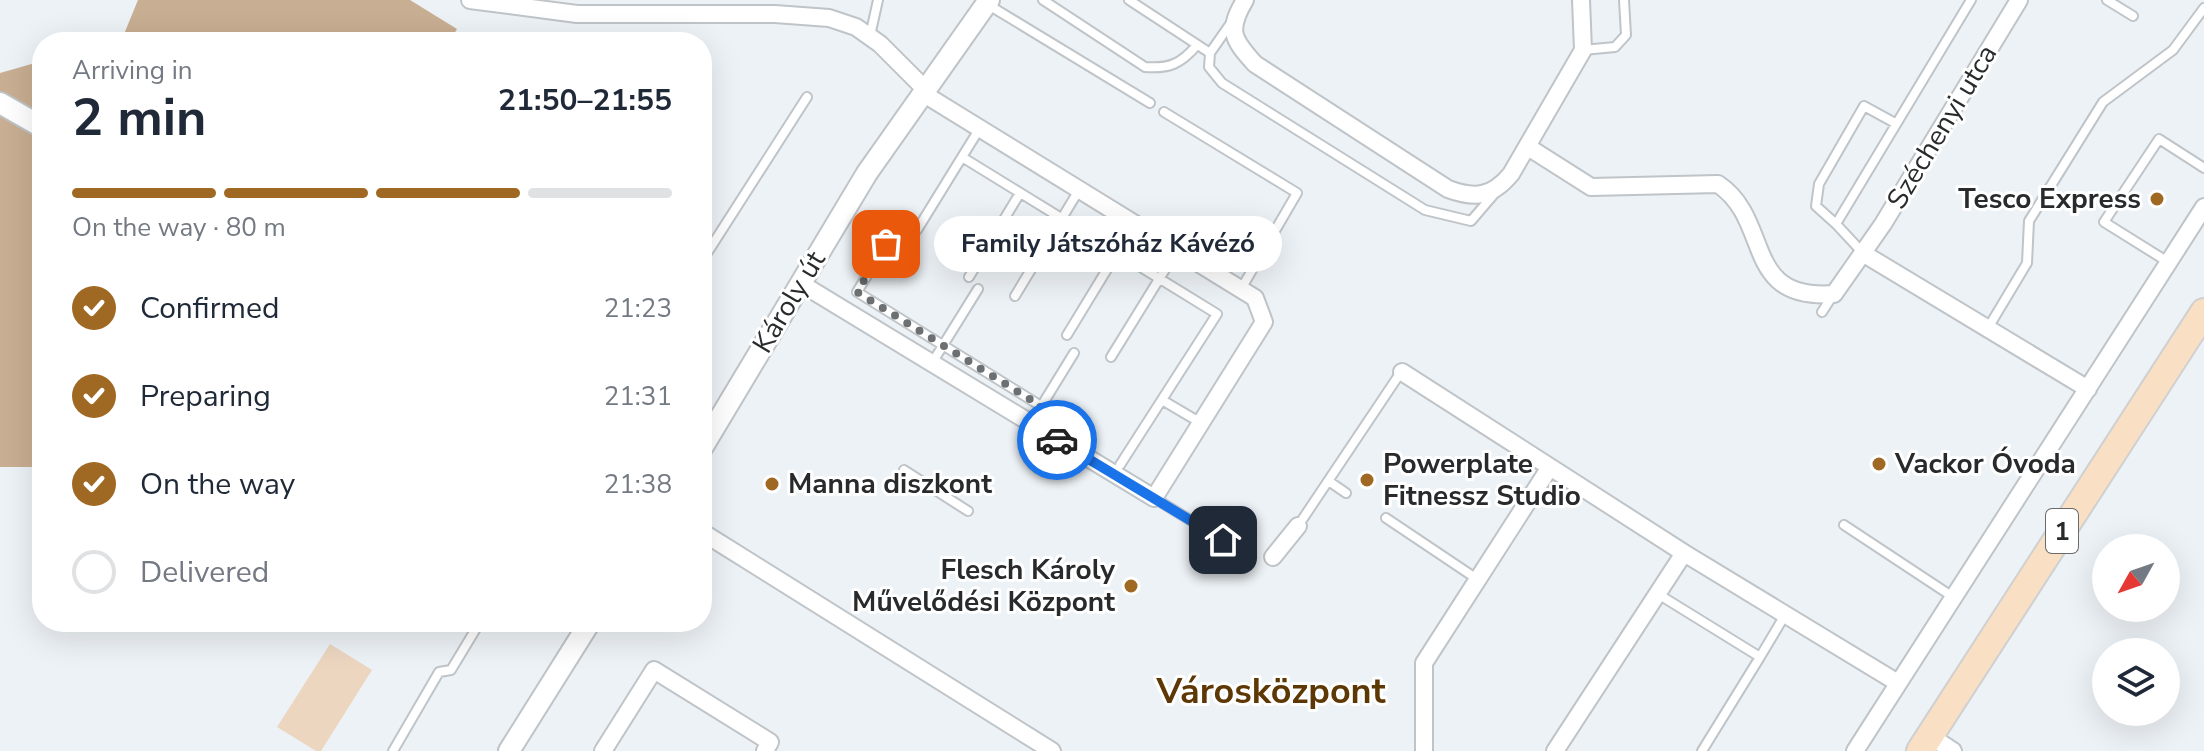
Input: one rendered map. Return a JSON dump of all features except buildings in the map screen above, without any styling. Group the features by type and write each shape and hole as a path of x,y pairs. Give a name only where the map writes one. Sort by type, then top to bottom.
{"main road":[{"name":"1","path":"1925,744 2204,312"}],"street":[{"path":"470,0 577,14 775,14 829,18 870,37 926,93 1255,298 1264,322 1154,498 800,283"},
{"path":"1245,0 1233,20 1236,43 1255,64 1448,189 1471,197 1497,191 1528,147 1583,50 1581,0"},
{"name":"Széchenyi utca","path":"1834,294 1864,254 2019,0"},
{"name":"Károly út","path":"712,431 867,173 988,2"},
{"path":"0,103 32,121"},
{"path":"1528,147 1591,187 1718,184 1732,194 1767,268 1781,284 1806,296 1834,294"},
{"path":"1855,751 2204,207"},
{"path":"1864,254 2088,389"},
{"path":"1402,372 1684,553 1898,683"},
{"path":"1424,751 1424,663 1550,467"},
{"path":"1273,557 1298,526"},
{"path":"712,540 1052,751"},
{"path":"1560,748 1684,553"},
{"path":"509,751 584,632"},
{"path":"603,751 654,670 770,742 765,751"},
{"path":"1925,744 1953,751"}],"lane":[{"path":"870,37 878,0"},
{"path":"1043,0 1145,67 1164,68 1183,61 1197,45"},
{"path":"1129,0 1210,53"},
{"path":"1583,50 1615,47 1626,35 1624,0"},
{"path":"1836,224 1971,0"},
{"path":"2107,0 2133,16"},
{"path":"988,2 1150,103"},
{"path":"1988,328 2027,263 2029,221 2103,102 2173,50 2204,8"},
{"path":"1233,20 1210,53 1209,67 1222,83 1425,210 1471,221 1497,191"},
{"path":"712,245 807,97"},
{"path":"1864,254 1816,206 1819,184 1864,106 1895,123"},
{"path":"1164,112 1297,193 1241,289"},
{"path":"980,128 917,230 901,220 857,292 1041,406"},
{"path":"2169,262 2104,222 2159,139 2204,168"},
{"path":"962,157 1217,314 1120,465"},
{"path":"1015,296 1079,190"},
{"path":"969,277 1020,193"},
{"path":"1111,357 1177,250"},
{"path":"1067,335 1117,253"},
{"path":"932,363 978,289"},
{"path":"1822,312 1834,294"},
{"path":"1031,423 1074,353"},
{"path":"1298,526 1402,372"},
{"path":"1162,400 1201,423"},
{"path":"904,470 968,511"},
{"path":"1330,482 1346,493"},
{"path":"1154,498 1223,540"},
{"path":"1386,518 1477,579"},
{"path":"1844,525 1953,597"},
{"path":"1658,594 1760,657"},
{"path":"1702,751 1785,615"},
{"path":"393,751 439,672 451,670 474,632"}],"shaded area":[{"path":"138,0 410,0 457,29 455,32 125,32"},
{"path":"32,64 32,467 0,467 0,73"},
{"path":"330,644 372,670 321,751 316,751 277,727"}],"way so far":[{"path":"886,244 857,292 1041,406 1031,423 1057,440"}],"place":[{"name":"Tesco Express","path":"2157,199"},
{"name":"Family Játszóház Kávézó","path":"886,244"},
{"name":"Vackor Óvoda","path":"1879,464"},
{"name":"Powerplate Fitnessz Studio","path":"1367,480"},
{"name":"Manna diszkont","path":"772,484"},
{"name":"Flesch Károly Művelődési Központ","path":"1131,586"}],"district":[{"name":"Városközpont","path":"1271,691"}],"route":[{"path":"1057,440 1223,540"}]}
